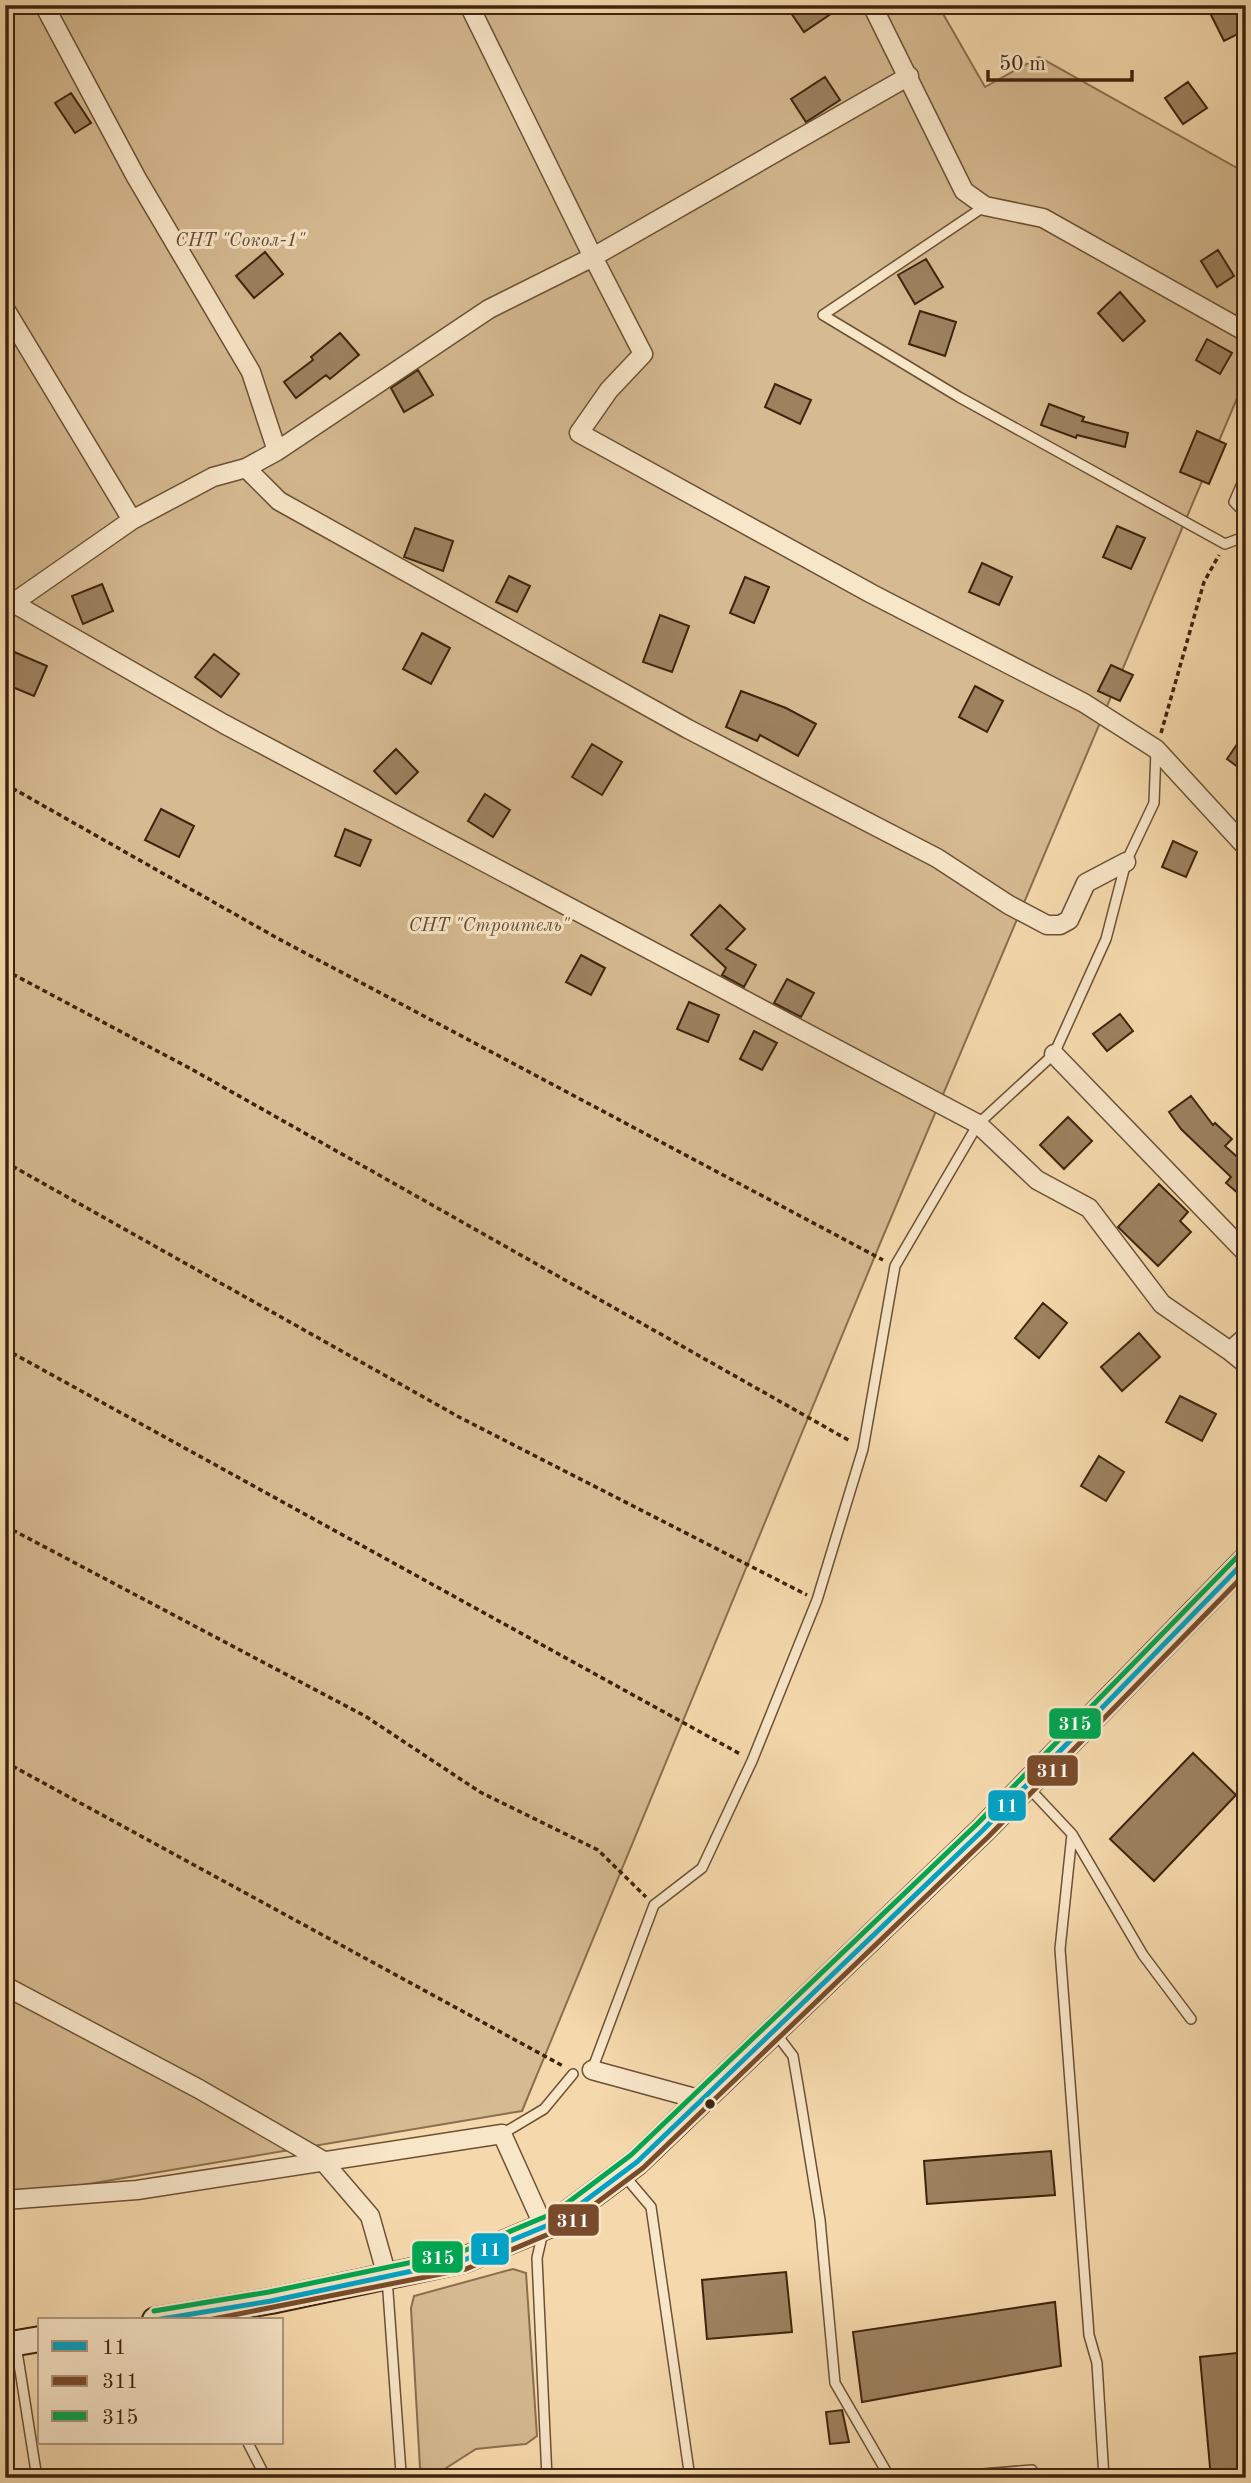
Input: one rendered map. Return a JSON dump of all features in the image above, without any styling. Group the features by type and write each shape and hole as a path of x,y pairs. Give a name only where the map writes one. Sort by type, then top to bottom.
{"street":[{"path":"44,5 136,177 251,372 277,451"},
{"path":"469,5 643,354 609,390 579,433 872,594 1084,703 1156,749 1246,847"},
{"path":"872,5 964,191 985,206 1043,218 1246,332"},
{"path":"909,76 593,257 489,309 277,451 246,468 213,477 132,520 8,597 224,724 978,1124 1037,1180 1089,1208 1162,1304 1246,1364"},
{"path":"5,309 132,520"},
{"path":"246,468 279,501 688,729 937,859 1009,905 1047,925 1060,925 1069,920 1086,883 1126,862"},
{"path":"1054,1054 1246,1253"},
{"path":"1230,1350 1246,1337"},
{"path":"183,2318 464,2260 558,2221 622,2174 774,2031 1027,1786 1246,1560"},
{"path":"5,1986 200,2089 322,2160 370,2216 387,2276"},
{"path":"592,2070 702,2100"},
{"path":"5,2200 137,2190 502,2134 544,2227"}],"lane":[{"path":"985,206 823,315 959,397 1225,544 1246,536"},
{"path":"1246,474 1234,502 1246,514"},
{"path":"592,2070 654,1905 702,1868 752,1760 817,1600 863,1449 895,1266 978,1124 1054,1054 1106,939 1126,862 1154,803 1156,749"},
{"path":"1027,1786 1072,1834 1143,1955 1191,2019"},
{"path":"1072,1834 1060,1949 1089,2334 1097,2363 1104,2478"},
{"path":"774,2031 793,2056 820,2220 835,2383 890,2478"},
{"path":"502,2134 544,2109 573,2074"},
{"path":"622,2174 651,2207 690,2478"},
{"path":"544,2227 537,2258 547,2478"},
{"path":"387,2276 401,2473 398,2478"},
{"path":"21,2342 37,2478"},
{"path":"249,2444 266,2478"},
{"path":"934,2478 1032,2470"}],"path":[{"path":"1156,749 1204,582 1225,544"},
{"path":"5,784 278,938 895,1266"},
{"path":"5,970 193,1070 863,1449"},
{"path":"5,1162 459,1417 817,1600"},
{"path":"5,1349 752,1760"},
{"path":"5,1526 365,1716 480,1793 598,1850 654,1905"},
{"path":"5,1762 543,2053 573,2074"}],"green space":[{"name":"СНТ \"Строитель\"","path":"5,5 938,5 985,87 1039,57 1246,173 1246,377 879,1246 522,2111 5,2198"},
{"path":"513,2269 526,2273 537,2436 526,2444 476,2449 432,2477 420,2468 411,2308 414,2296"}],"building":[{"path":"802,5 844,5 804,32 791,13"},
{"path":"1206,5 1242,5 1246,13 1246,30 1224,41"},
{"path":"825,77 840,100 806,122 791,99"},
{"path":"1188,82 1207,108 1183,124 1165,98"},
{"path":"71,93 91,123 75,133 55,103"},
{"path":"1218,250 1234,276 1217,287 1201,261"},
{"path":"265,252 283,274 254,298 236,276"},
{"path":"926,259 943,287 915,304 898,275"},
{"path":"1120,292 1145,321 1123,341 1098,313"},
{"path":"920,311 956,322 945,356 909,344"},
{"path":"340,333 359,355 330,379 326,375 296,398 284,382 313,360 311,357"},
{"path":"1207,339 1232,353 1220,374 1196,360"},
{"path":"418,370 433,395 404,412 391,388"},
{"path":"775,384 811,400 800,424 765,407"},
{"path":"1049,404 1084,417 1082,421 1128,433 1125,447 1077,435 1076,438 1041,425"},
{"path":"1197,431 1226,444 1209,484 1180,472"},
{"path":"1117,526 1145,538 1131,569 1103,557"},
{"path":"415,528 453,541 443,571 404,557"},
{"path":"982,563 1012,577 999,605 969,592"},
{"path":"509,576 530,586 517,612 496,602"},
{"path":"745,577 769,587 754,623 730,613"},
{"path":"102,584 113,611 83,624 72,596"},
{"path":"660,615 689,626 672,672 643,662"},
{"path":"422,633 450,648 431,684 403,669"},
{"path":"5,648 47,666 34,696 5,684"},
{"path":"214,654 239,674 221,697 195,677"},
{"path":"1111,665 1133,675 1120,701 1098,691"},
{"path":"975,686 1003,701 987,732 959,717"},
{"path":"741,691 786,708 816,724 798,756 760,735 757,741 726,727"},
{"path":"1246,731 1246,773 1227,759"},
{"path":"592,744 622,762 602,795 572,777"},
{"path":"396,749 418,772 396,794 374,771"},
{"path":"485,794 510,810 493,837 468,821"},
{"path":"161,809 194,826 179,857 145,840"},
{"path":"345,829 371,840 360,866 335,856"},
{"path":"1173,841 1197,852 1186,877 1162,867"},
{"path":"720,905 745,929 726,949 756,965 744,987 722,975 726,968 691,935"},
{"path":"581,955 605,968 591,995 566,982"},
{"path":"787,979 814,993 801,1017 774,1003"},
{"path":"689,1002 719,1015 708,1042 677,1029"},
{"path":"1120,1014 1133,1031 1107,1051 1093,1034"},
{"path":"754,1031 777,1043 762,1070 740,1059"},
{"path":"1191,1096 1213,1125 1215,1123 1232,1139 1225,1146 1244,1163 1246,1161 1246,1200 1226,1183 1231,1177 1181,1129 1169,1112"},
{"path":"1068,1117 1092,1141 1064,1169 1040,1145"},
{"path":"1159,1184 1188,1212 1180,1221 1191,1232 1158,1266 1118,1227"},
{"path":"1043,1303 1067,1323 1039,1358 1015,1338"},
{"path":"1139,1333 1160,1357 1122,1391 1101,1367"},
{"path":"1180,1396 1216,1414 1202,1441 1166,1422"},
{"path":"1099,1456 1124,1472 1106,1501 1081,1486"},
{"path":"1193,1753 1236,1795 1154,1881 1110,1839"},
{"path":"1051,2151 1055,2195 927,2204 924,2161"},
{"path":"786,2272 792,2332 707,2339 702,2280"},
{"path":"1055,2302 1061,2366 862,2402 853,2332"},
{"path":"1246,2352 1246,2478 1211,2478 1200,2357"},
{"path":"842,2410 849,2442 830,2444 826,2412"}],"transit line":[{"name":"315","path":"154,2311 269,2292 461,2252 554,2213 631,2155 977,1824 1240,1554"},
{"name":"11","path":"167,2318 271,2301 464,2260 558,2221 637,2162 983,1830 1246,1560"},
{"name":"311","path":"218,2318 466,2269 563,2228 643,2168 989,1836 1246,1573"}],"park label":[{"name":"СНТ \"Сокол-1\"","path":"240,241"}]}
